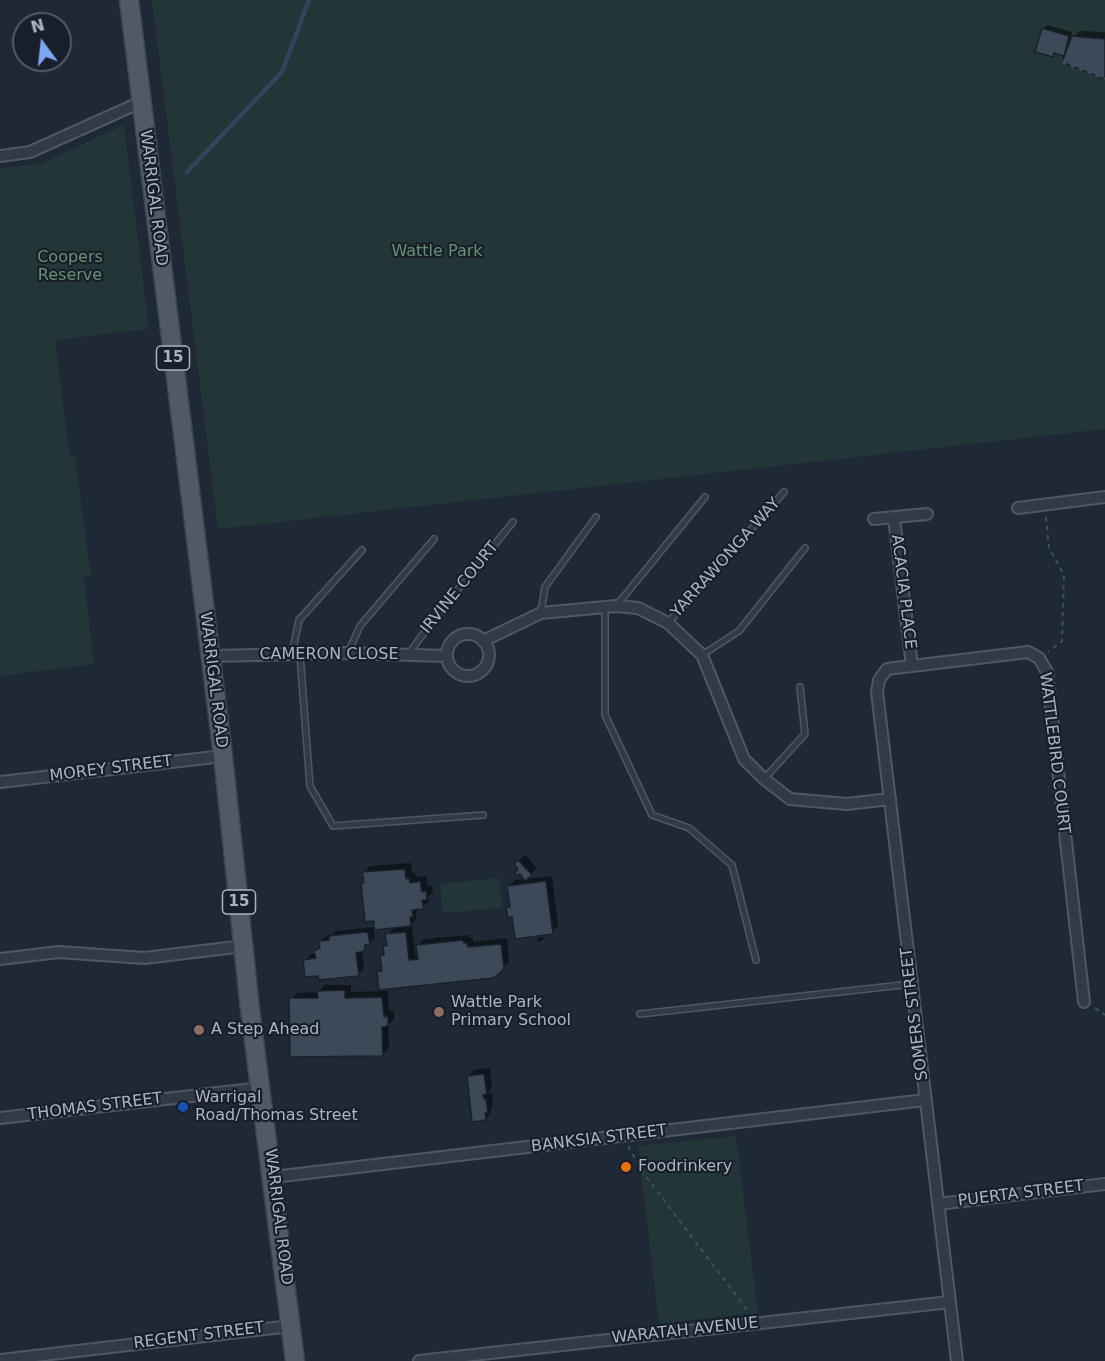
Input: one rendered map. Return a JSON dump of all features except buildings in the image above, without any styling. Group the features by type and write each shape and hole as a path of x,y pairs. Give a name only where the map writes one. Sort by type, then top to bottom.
{"main road":[{"name":"WARRIGAL ROAD","path":"129,0 223,756 250,1009 295,1361"}],"street":[{"path":"0,156 30,152 141,102"},
{"path":"1018,508 1105,497"},
{"name":"ACACIA PLACE","path":"874,519 927,514"},
{"name":"ACACIA PLACE","path":"894,518 912,666"},
{"path":"483,641 541,613 610,606 638,608 668,623 702,655 744,759 764,779 790,799 847,804 890,799"},
{"path":"472,635 487,646 489,658 484,669 472,676 458,673 448,663 447,656 450,644 460,636 472,635"},
{"name":"WATTLEBIRD COURT","path":"887,669 1028,652 1039,658 1047,672 1084,1002"},
{"name":"CAMERON CLOSE","path":"210,656 348,653 447,656"},
{"name":"SOMERS STREET","path":"887,669 879,680 877,692 957,1361"},
{"name":"MOREY STREET","path":"0,782 223,756"},
{"path":"0,959 59,952 144,958 244,946"},
{"name":"THOMAS STREET","path":"0,1118 261,1088"},
{"name":"BANKSIA STREET","path":"273,1177 925,1100"},
{"name":"PUERTA STREET","path":"938,1204 1105,1185"},
{"name":"WARATAH AVENUE","path":"419,1361 950,1302"},
{"name":"REGENT STREET","path":"0,1360 291,1326"}],"lane":[{"name":"YARRAWONGA WAY","path":"668,623 784,492"},
{"path":"705,497 610,606 605,715 652,815 689,828 732,865 756,960"},
{"path":"541,613 545,587 596,517"},
{"name":"IRVINE COURT","path":"408,655 433,620 513,522"},
{"path":"348,653 360,626 434,539"},
{"path":"702,655 739,631 805,548"},
{"path":"362,550 299,620 296,654 310,786 333,826 483,815"},
{"path":"764,779 805,734 800,687"},
{"path":"640,1014 911,984"}],"path":[{"path":"1062,62 1105,79"},
{"path":"1039,658 1062,641 1064,602 1064,575 1048,548 1045,505"},
{"path":"622,1136 644,1174 758,1323"}],"green space":[{"name":"Wattle Park","path":"152,0 1105,0 1105,429 218,529"},
{"name":"Coopers Reserve","path":"124,125 149,329 55,340 70,458 75,457 91,576 84,577 94,664 0,676 0,168 40,164"},
{"path":"499,878 502,908 443,913 440,884"},
{"path":"736,1136 758,1313 659,1324 638,1146"}],"waterway":[{"path":"187,172 282,72 309,0"}],"place":[{"name":"Wattle Park Primary School","path":"439,1012"},
{"name":"A Step Ahead","path":"199,1030"},
{"name":"Warrigal Road/Thomas Street","path":"183,1107"},
{"name":"Foodrinkery","path":"626,1167"}]}
